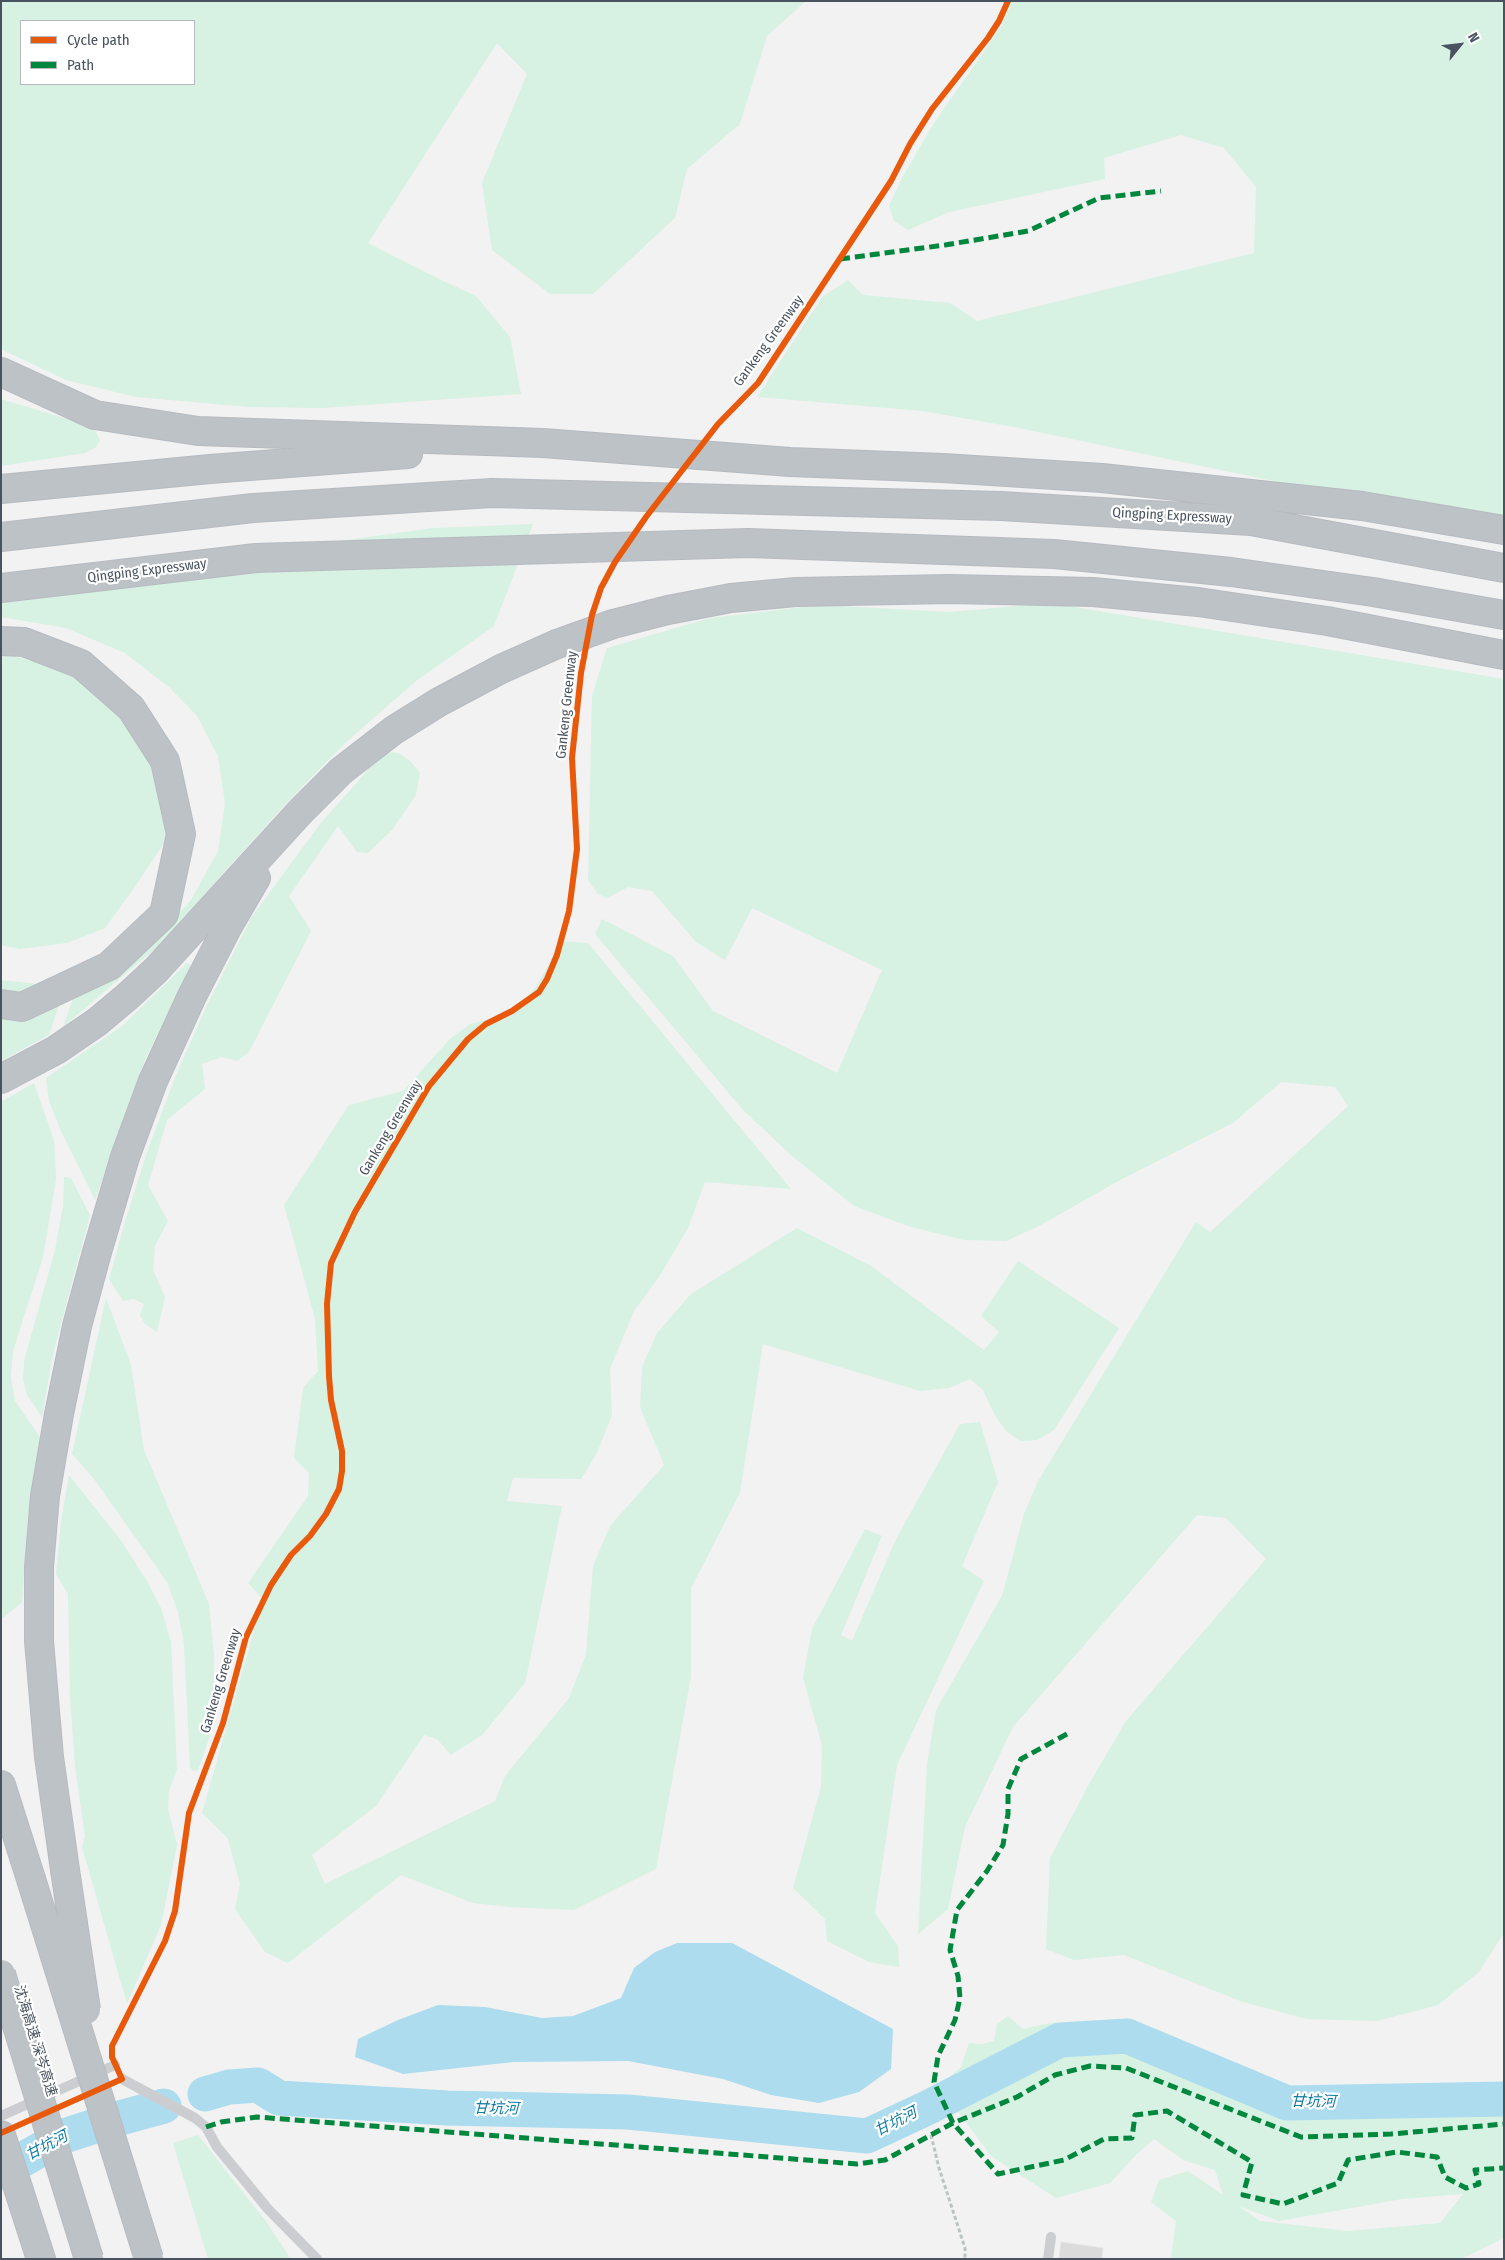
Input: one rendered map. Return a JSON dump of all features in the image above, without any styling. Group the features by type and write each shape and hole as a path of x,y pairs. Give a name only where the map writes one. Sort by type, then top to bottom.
{"highway":[{"path":"1,372 95,415 198,431 543,443 790,462 943,468 1102,478 1362,506 1504,530"},
{"path":"1,489 543,443"},
{"name":"Qingping Expressway","path":"1,537 253,508 492,493 1001,506 1251,521 1504,568"},
{"name":"Qingping Expressway","path":"1,588 256,558 748,543 1054,554 1231,572 1373,592 1504,615"},
{"path":"1,1079 56,1050 97,1022 128,996 156,970 300,812 341,771 394,730 438,702 501,669 557,644 613,624 668,610 731,598 796,592 949,589 1093,592 1150,597 1327,621 1504,655"},
{"path":"1,641 24,642 82,664 131,708 165,761 181,834 164,914 109,966 22,1007 1,1004"},
{"path":"99,2093 48,1757 42,1692 39,1641 39,1567 45,1496 70,1361 97,1252 125,1157 153,1081 196,987 228,926 254,881 300,812"},
{"path":"1,1785 99,2093 149,2259"},
{"name":"沈海高速 深岑高速","path":"1,1974 89,2259"},
{"path":"1,2135 41,2259"}],"lane":[{"path":"1,2116 115,2065"},
{"path":"122,2079 196,2118 206,2127 217,2147 268,2208 317,2259"},
{"path":"1048,2259 1051,2237"}],"path":[{"path":"931,2135 939,2168 965,2248 965,2259"}],"green space":[{"path":"1,1 806,1 767,36 740,124 687,169 675,218 593,294 550,294 492,250 482,183 527,74 497,43 368,243 476,296 510,337 521,394 322,408 249,407 136,397 66,380 1,349"},
{"path":"1012,1 1504,1 1504,529 1019,428 923,411 757,397 822,297 848,280 863,295 950,303 977,321 1254,253 1256,187 1224,148 1181,135 1104,158 1105,179 949,212 908,230 894,221 889,206 903,176 934,123 1001,27"},
{"path":"1,399 93,427 100,440 96,447 85,453 1,466"},
{"path":"533,524 494,626 416,681 344,744 280,810 157,947 63,1027 81,976 158,936 191,900 218,851 225,803 218,756 197,716 170,688 125,653 66,628 1,617 1,595 318,544 433,528"},
{"path":"1051,603 1504,679 1504,1933 1479,1972 1438,2005 1377,2021 1307,2019 1243,2002 1124,1955 1074,1960 1046,1949 1050,1858 1089,1784 1126,1721 1266,1559 1226,1518 1197,1515 1013,1727 965,1827 948,1909 918,1934 927,1764 936,1710 1002,1596 1024,1514 1038,1481 1196,1222 1210,1232 1348,1106 1335,1087 1281,1082 1233,1123 1122,1179 1039,1226 1006,1241 964,1240 911,1227 854,1206 792,1156 742,1109 595,934 602,919 673,956 713,1011 837,1073 882,970 752,908 725,960 696,942 652,891 628,887 607,898 598,894 588,880 592,696 607,648 710,618 821,605 950,612"},
{"path":"1,653 67,669 151,717 170,740 182,767 187,790 186,810 105,928 67,943 20,949 1,945"},
{"path":"384,752 399,753 411,762 420,773 416,795 392,830 368,853 357,852 338,826 289,896 311,931 249,1052 237,1061 221,1057 202,1064 205,1089 167,1120 148,1185 168,1221 155,1246 153,1270 165,1297 157,1332 145,1324 140,1315 144,1304 134,1299 123,1301 109,1279 148,1149 176,1075 207,1005 251,918 320,824"},
{"path":"558,941 588,943 791,1189 705,1182 688,1228 659,1277 634,1311 610,1369 612,1415 597,1453 581,1479 513,1478 507,1501 562,1506 525,1683 482,1735 451,1755 437,1739 424,1735 376,1806 312,1855 325,1884 495,1801 505,1776 569,1698 586,1654 593,1566 610,1526 664,1465 640,1407 642,1367 657,1333 691,1294 797,1228 871,1266 984,1350 999,1332 981,1316 1018,1261 1119,1328 1054,1430 1037,1440 1021,1441 1006,1431 994,1414 983,1390 970,1379 949,1388 920,1391 763,1344 740,1493 691,1588 691,1676 656,1869 574,1910 473,1903 401,1875 288,1963 265,1952 235,1909 240,1884 228,1839 202,1813 263,1599 248,1583 308,1496 309,1473 294,1458 303,1388 318,1371 315,1319 284,1205 349,1105 403,1091 450,1039 470,1024 512,1013 536,987 550,962"},
{"path":"187,963 191,966 144,1062 95,1200 61,1131 49,1101 46,1078 122,1026"},
{"path":"69,977 49,1035 1,1061 1,980 38,984"},
{"path":"34,1083 54,1140 56,1179 43,1257 13,1351 11,1377 15,1401 40,1437 27,1525 22,1602 1,1620 1,1102"},
{"path":"64,1177 71,1178 90,1215 53,1354 42,1417 27,1395 23,1379 24,1361 55,1250 63,1206"},
{"path":"106,1298 131,1365 144,1450 209,1604 214,1655 213,1727 198,1770 193,1771 190,1767 184,1644 178,1612 167,1582 94,1479 72,1454"},
{"path":"980,1422 998,1482 962,1566 984,1581 897,1765 875,1913 898,1946 899,1967 869,1962 827,1941 825,1919 793,1888 821,1787 822,1745 803,1678 812,1629 865,1529 882,1536 841,1635 852,1641 896,1539 960,1424"},
{"path":"69,1475 122,1542 147,1581 161,1608 171,1642 177,1769 169,1791 168,1809 177,1845 161,1925 127,2004 82,1847 85,1836 75,1766 70,1696 68,1594 56,1574 61,1521"},
{"path":"1008,2016 1023,2029 1055,2022 1060,2039 1127,2036 1287,2103 1504,2099 1504,2238 1461,2259 1171,2259 1176,2221 1151,2202 1159,2180 1188,2171 1223,2195 1215,2170 1183,2160 1154,2139 1110,2183 1056,2198 991,2156 947,2097 947,2079 961,2067 969,2043 982,2044 994,2041 997,2024","holes":["1463,2194 1440,2223 1348,2231 1260,2221 1239,2206 1279,2221 1402,2199"]},
{"path":"198,2135 265,2220 291,2259 208,2259 173,2143"}],"water":[{"path":"677,1943 732,1943 893,2029 891,2069 859,2092 819,2103 771,2095 723,2079 628,2061 514,2062 403,2074 355,2057 358,2039 398,2020 438,2005 485,2007 542,2018 573,2016 621,1998 634,1968 655,1952"}],"building":[{"path":"1061,2242 1103,2248 1102,2259 1059,2259"}],"waterway":[{"name":"甘坑河","path":"205,2094 229,2087 258,2085 279,2098 447,2108 628,2112 867,2136 927,2108 1060,2040 1127,2036 1287,2103 1504,2099"},
{"name":"甘坑河","path":"120,2118 164,2106"},
{"name":"甘坑河","path":"1,2172 64,2136 95,2126"}],"marked path":[{"path":"840,259 945,245 1028,231 1099,198 1161,191"},
{"path":"1067,1734 1021,1759 1008,1789 1008,1814 1003,1845 987,1871 957,1910 950,1950 958,1976 960,1998 955,2020 938,2056 934,2082 953,2123 998,2174 1064,2160 1104,2139 1132,2138 1135,2115 1167,2111 1252,2162 1243,2195 1283,2204 1338,2183 1348,2160 1397,2152 1437,2157 1445,2177 1466,2188 1479,2184 1475,2170 1504,2168"},
{"path":"206,2127 221,2122 257,2117 857,2164 885,2160 953,2123 1017,2097 1055,2075 1090,2066 1126,2068 1301,2137 1391,2134 1504,2124"}],"cycle path":[{"name":"Gankeng Greenway","path":"1,2133 122,2079 112,2057 112,2046 165,1941 175,1911 189,1813 223,1723 246,1637 271,1585 291,1555 310,1536 326,1514 339,1489 342,1471 342,1451 331,1400 329,1376 327,1304 331,1263 355,1212 429,1086 468,1039 486,1024 512,1011 539,992 547,979 557,955 569,911 577,849 572,758 581,673 592,615 601,588 615,562 646,517 718,424 758,383 891,181 910,144 932,109 988,38 999,21 1008,1"}]}
